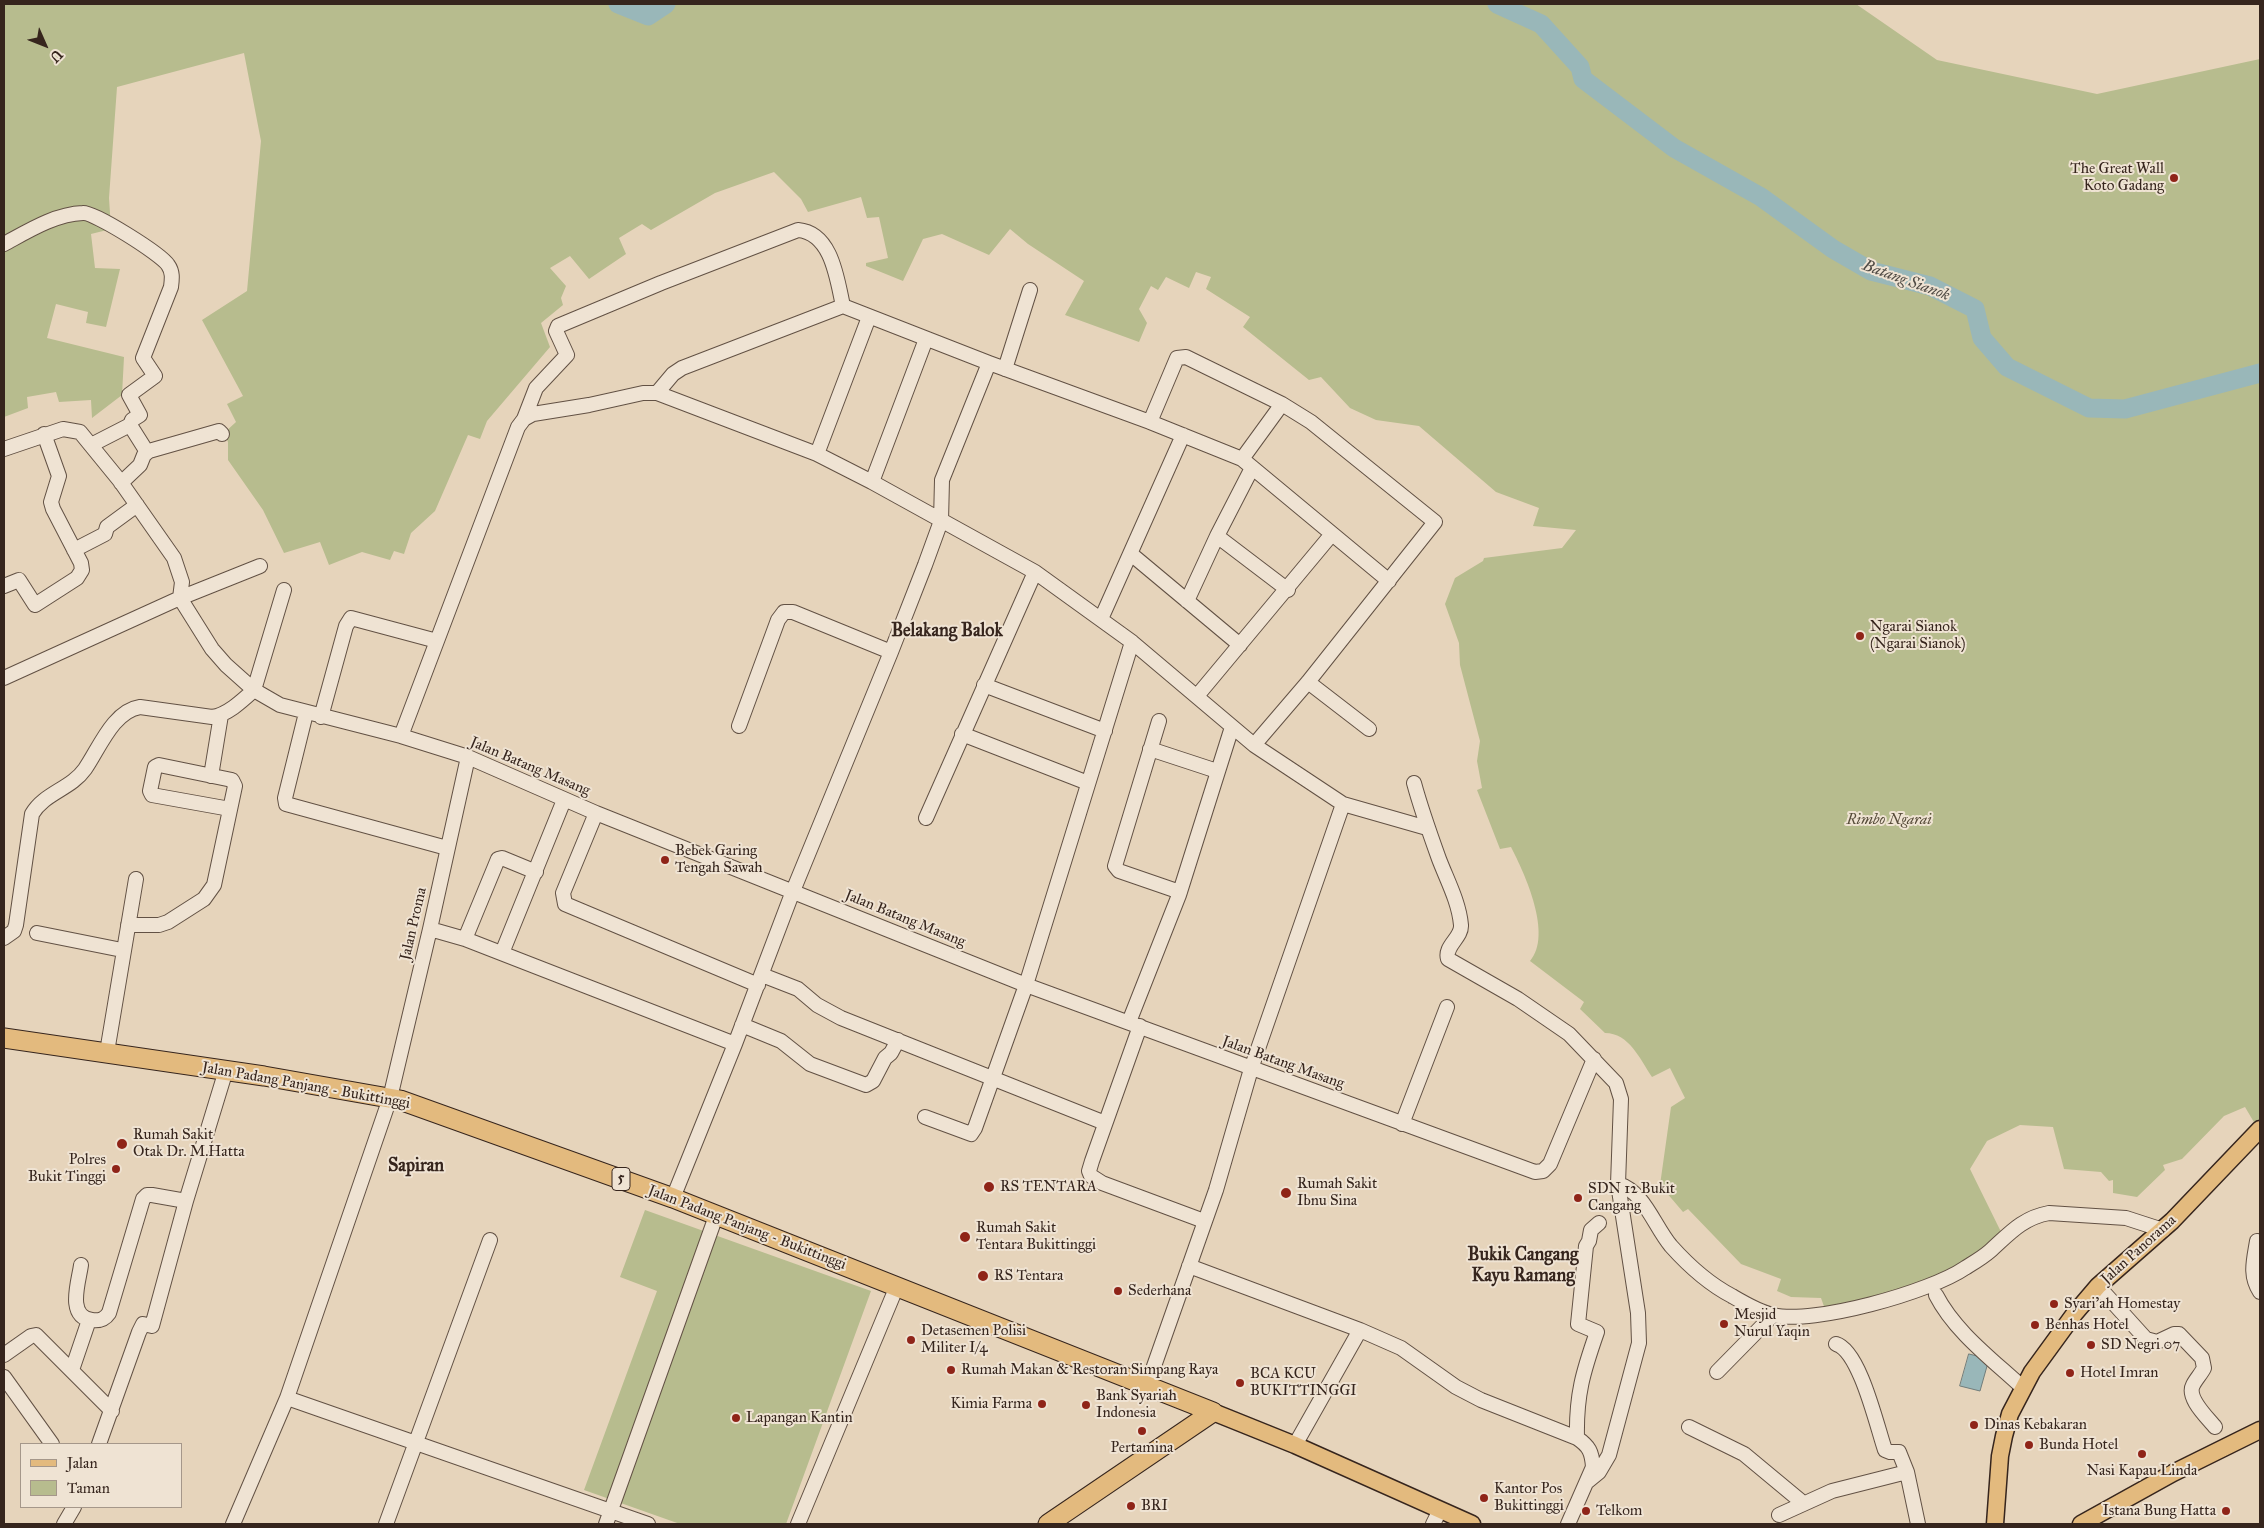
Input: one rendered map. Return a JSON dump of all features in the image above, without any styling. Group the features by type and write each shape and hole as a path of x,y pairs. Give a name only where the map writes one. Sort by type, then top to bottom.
{"highway":[{"name":"Jalan Padang Panjang - Bukittinggi","path":"4,1038 226,1070 390,1098 489,1130 673,1198 1213,1412"},
{"path":"1048,1524 1213,1412"}],"main road":[{"name":"Jalan Panorama","path":"1995,1524 2000,1456 2010,1414 2023,1388 2061,1332 2098,1286 2163,1230 2260,1129"},
{"path":"1213,1412 1295,1445 1437,1517 1472,1524"},
{"path":"2081,1524 2106,1508 2180,1469 2260,1430"}],"street":[{"path":"4,244 68,214 86,213 116,228 163,258 169,266 172,274 171,287 143,358 155,376 129,395 140,415 130,424 92,445"},
{"path":"524,420 536,388 567,355 556,331 558,326 661,283 798,230 808,231 814,235 829,255 843,306"},
{"path":"1005,369 1030,290"},
{"path":"657,393 673,374 682,368 843,306 989,363 1150,422 1247,464 1389,581"},
{"path":"817,454 869,317"},
{"path":"872,482 926,339"},
{"path":"1150,422 1177,358 1181,356 1282,404 1324,432 1435,522 1308,682 1254,745"},
{"path":"673,1198 735,1044 793,891 891,652 941,521 942,480 989,363"},
{"path":"401,736 518,427 533,414 589,405 643,393 657,393 817,454 872,482 1035,572 1132,642 1254,745 1343,804 1427,828"},
{"path":"1188,601 1247,464 1282,404"},
{"path":"130,424 146,452"},
{"path":"4,449 44,434 72,429 80,432 121,483 174,558 182,582 180,598"},
{"path":"121,483 140,465 146,452 210,432 220,432 222,434"},
{"path":"4,586 19,580 33,604 37,604 81,574 81,563 51,502 60,476 44,434"},
{"path":"1101,619 1183,436"},
{"path":"74,550 105,534 107,527 137,505"},
{"path":"1198,696 1288,590 1332,534"},
{"path":"1217,536 1288,590"},
{"path":"1131,554 1240,645"},
{"path":"4,678 180,598 260,566"},
{"path":"926,818 1035,572"},
{"path":"4,938 14,930 16,924 32,814 44,800 76,779 120,717 132,708 140,707 212,717 221,715 254,690 284,590"},
{"name":"Jalan Batang Masang","path":"180,598 212,649 254,690 280,705 401,736 468,757 596,814 1026,985 1134,1024 1251,1070 1535,1172 1543,1171 1550,1164 1594,1059"},
{"path":"738,726 778,620 784,612 793,612 891,652"},
{"path":"321,717 346,626 351,618 437,641"},
{"path":"925,1118 971,1134 975,1128 1026,985 1132,642"},
{"path":"1308,682 1368,729"},
{"path":"984,685 1105,731"},
{"path":"306,713 285,798 286,804 447,848"},
{"path":"211,776 221,715"},
{"path":"1159,721 1115,866 1119,871 1180,892"},
{"path":"1204,1221 1091,1176 1090,1172 1134,1024 1180,892 1232,727"},
{"path":"962,734 1088,783"},
{"path":"1150,749 1217,771"},
{"name":"Jalan Proma","path":"232,1524 287,1398 390,1098 468,757"},
{"path":"128,925 163,924 209,895 214,885 230,809 234,782 159,765 154,769 150,791 152,795 230,809"},
{"path":"1414,783 1427,828 1452,892 1461,924 1459,934 1448,951 1448,959 1547,1018 1575,1039 1616,1083 1621,1099 1618,1184 1638,1313 1638,1343 1610,1455 1599,1472 1588,1481"},
{"path":"502,953 564,800"},
{"path":"1147,1386 1216,1190 1251,1070 1343,804"},
{"path":"596,814 562,893 565,904 760,980 798,989 817,1005 840,1018 1105,1122"},
{"path":"465,939 498,859 502,858 536,872"},
{"path":"107,1052 122,950 136,878"},
{"path":"430,929 465,939 735,1044"},
{"path":"37,933 122,950"},
{"path":"1402,1124 1447,1007"},
{"path":"742,1025 782,1041 815,1066 866,1084 873,1082 885,1058 891,1053 898,1040"},
{"path":"99,1443 139,1332 143,1324 152,1326 186,1201 226,1070"},
{"path":"1618,1184 1627,1187 1638,1196 1672,1246 1698,1273 1722,1290 1773,1315 1790,1317 1827,1313 1912,1294 1962,1270 1988,1253 2019,1224 2039,1215 2048,1213 2119,1217 2163,1230"},
{"path":"81,1264 75,1302 81,1315 90,1320 99,1320 110,1313 143,1200 147,1195 152,1195 186,1201"},
{"path":"609,1518 716,1216"},
{"path":"1577,1438 1576,1406 1583,1372 1597,1332 1578,1324 1585,1251 1591,1230 1599,1223"},
{"path":"386,1524 490,1240"},
{"path":"2257,1241 2252,1272 2254,1282 2260,1292"},
{"path":"1189,1266 1360,1330 1410,1352 1456,1387 1481,1400 1577,1438 1586,1444 1592,1456 1593,1466 1568,1524"},
{"path":"798,1524 897,1286"},
{"path":"2098,1286 2146,1339 2157,1342 2174,1334 2179,1334 2202,1358 2204,1368 2192,1387 2192,1392 2194,1400 2215,1427"},
{"path":"1936,1295 1951,1318 1963,1331 2023,1388"},
{"path":"1717,1372 1773,1315"},
{"path":"72,1370 90,1320"},
{"path":"1295,1445 1360,1330"},
{"path":"4,1355 31,1336 36,1335 112,1411"},
{"path":"1836,1344 1848,1352 1857,1369 1885,1450 1899,1452 1907,1472 1918,1524"},
{"path":"4,1377 51,1443"},
{"path":"287,1398 416,1444 609,1518 648,1524"},
{"path":"1689,1426 1739,1451 1803,1503"},
{"path":"1779,1515 1832,1491 1907,1472"},
{"path":"64,1524 73,1508"}],"green space":[{"name":"Rimbo Ngarai","path":"4,4 1856,4 1937,60 2097,94 2260,59 2260,1128 2258,1129 2245,1107 2224,1116 2182,1159 2163,1165 2165,1170 2137,1197 2113,1193 2113,1180 2109,1181 2101,1172 2064,1169 2053,1127 2020,1125 1987,1141 1970,1169 2005,1240 1980,1264 1826,1312 1821,1298 1791,1297 1777,1291 1781,1279 1741,1264 1688,1209 1683,1212 1660,1185 1671,1107 1685,1098 1670,1068 1652,1077 1627,1042 1621,1037 1605,1033 1580,1009 1584,1002 1530,961 1536,950 1539,936 1534,904 1511,847 1500,849 1477,790 1482,788 1477,761 1480,741 1460,665 1459,643 1445,604 1455,578 1483,561 1484,558 1562,548 1576,530 1533,526 1539,508 1496,492 1419,426 1376,420 1350,408 1321,377 1309,380 1243,327 1250,317 1206,289 1211,277 1196,272 1189,288 1166,277 1158,290 1151,286 1139,309 1147,323 1139,342 1065,315 1084,281 1028,244 1010,229 989,255 942,234 923,239 903,281 866,266 866,263 888,258 879,217 867,218 861,197 808,212 801,199 774,172 715,193 651,230 642,224 619,238 626,254 589,279 570,256 550,268 566,286 561,298 563,305 541,323 550,347 487,421 480,439 468,435 435,511 411,533 404,554 394,551 390,560 362,552 329,565 320,542 284,553 263,510 228,460 228,442 224,433 236,422 227,404 243,396 202,320 247,291 261,141 244,53 117,87 109,198 111,229 91,234 95,268 120,269 106,327 86,323 88,312 56,304 47,338 124,357 122,395 92,418 91,400 59,402 56,392 27,397 28,408 4,417"},
{"path":"645,1210 871,1291 786,1524 680,1524 584,1490 657,1291 620,1277"}],"water":[{"path":"1969,1354 1989,1359 1980,1391 1960,1386"}],"waterway":[{"path":"618,4 648,16 666,4"},
{"name":"Batang Sianok","path":"1497,4 1541,24 1580,67 1583,79 1674,148 1761,197 1833,249 1871,271 1930,286 1975,309 1982,338 2007,367 2089,408 2125,409 2260,373"}],"place":[{"name":"The Great Wall Koto Gadang","path":"2174,178"},
{"name":"Ngarai Sianok (Ngarai Sianok)","path":"1860,636"},
{"name":"Bebek Garing Tengah Sawah","path":"665,860"},
{"name":"Rumah Sakit Otak Dr. M.Hatta","path":"122,1144"},
{"name":"Polres Bukit Tinggi","path":"116,1169"},
{"name":"RS TENTARA","path":"989,1187"},
{"name":"Rumah Sakit Ibnu Sina","path":"1286,1193"},
{"name":"SDN 12 Bukit Cangang","path":"1578,1198"},
{"name":"Rumah Sakit Tentara Bukittinggi","path":"965,1237"},
{"name":"RS Tentara","path":"983,1276"},
{"name":"Sederhana","path":"1118,1291"},
{"name":"Syari'ah Homestay","path":"2054,1304"},
{"name":"Mesjid Nurul Yaqin","path":"1724,1324"},
{"name":"Benhas Hotel","path":"2035,1325"},
{"name":"Detasemen Polisi Militer I/4","path":"911,1340"},
{"name":"SD Negri 07","path":"2091,1345"},
{"name":"Rumah Makan & Restoran Simpang Raya","path":"951,1370"},
{"name":"Hotel Imran","path":"2070,1373"},
{"name":"BCA KCU BUKITTINGGI","path":"1240,1383"},
{"name":"Kimia Farma","path":"1042,1404"},
{"name":"Bank Syariah Indonesia","path":"1086,1405"},
{"name":"Lapangan Kantin","path":"736,1418"},
{"name":"Dinas Kebakaran","path":"1974,1425"},
{"name":"Pertamina","path":"1142,1431"},
{"name":"Bunda Hotel","path":"2029,1445"},
{"name":"Nasi Kapau Linda","path":"2142,1454"},
{"name":"Kantor Pos Bukittinggi","path":"1484,1498"},
{"name":"BRI","path":"1131,1506"},
{"name":"Telkom","path":"1586,1511"},
{"name":"Istana Bung Hatta","path":"2226,1511"}],"district":[{"name":"Belakang Balok","path":"947,632"},
{"name":"Sapiran","path":"416,1167"},
{"name":"Bukik Cangang Kayu Ramang","path":"1523,1266"}]}
